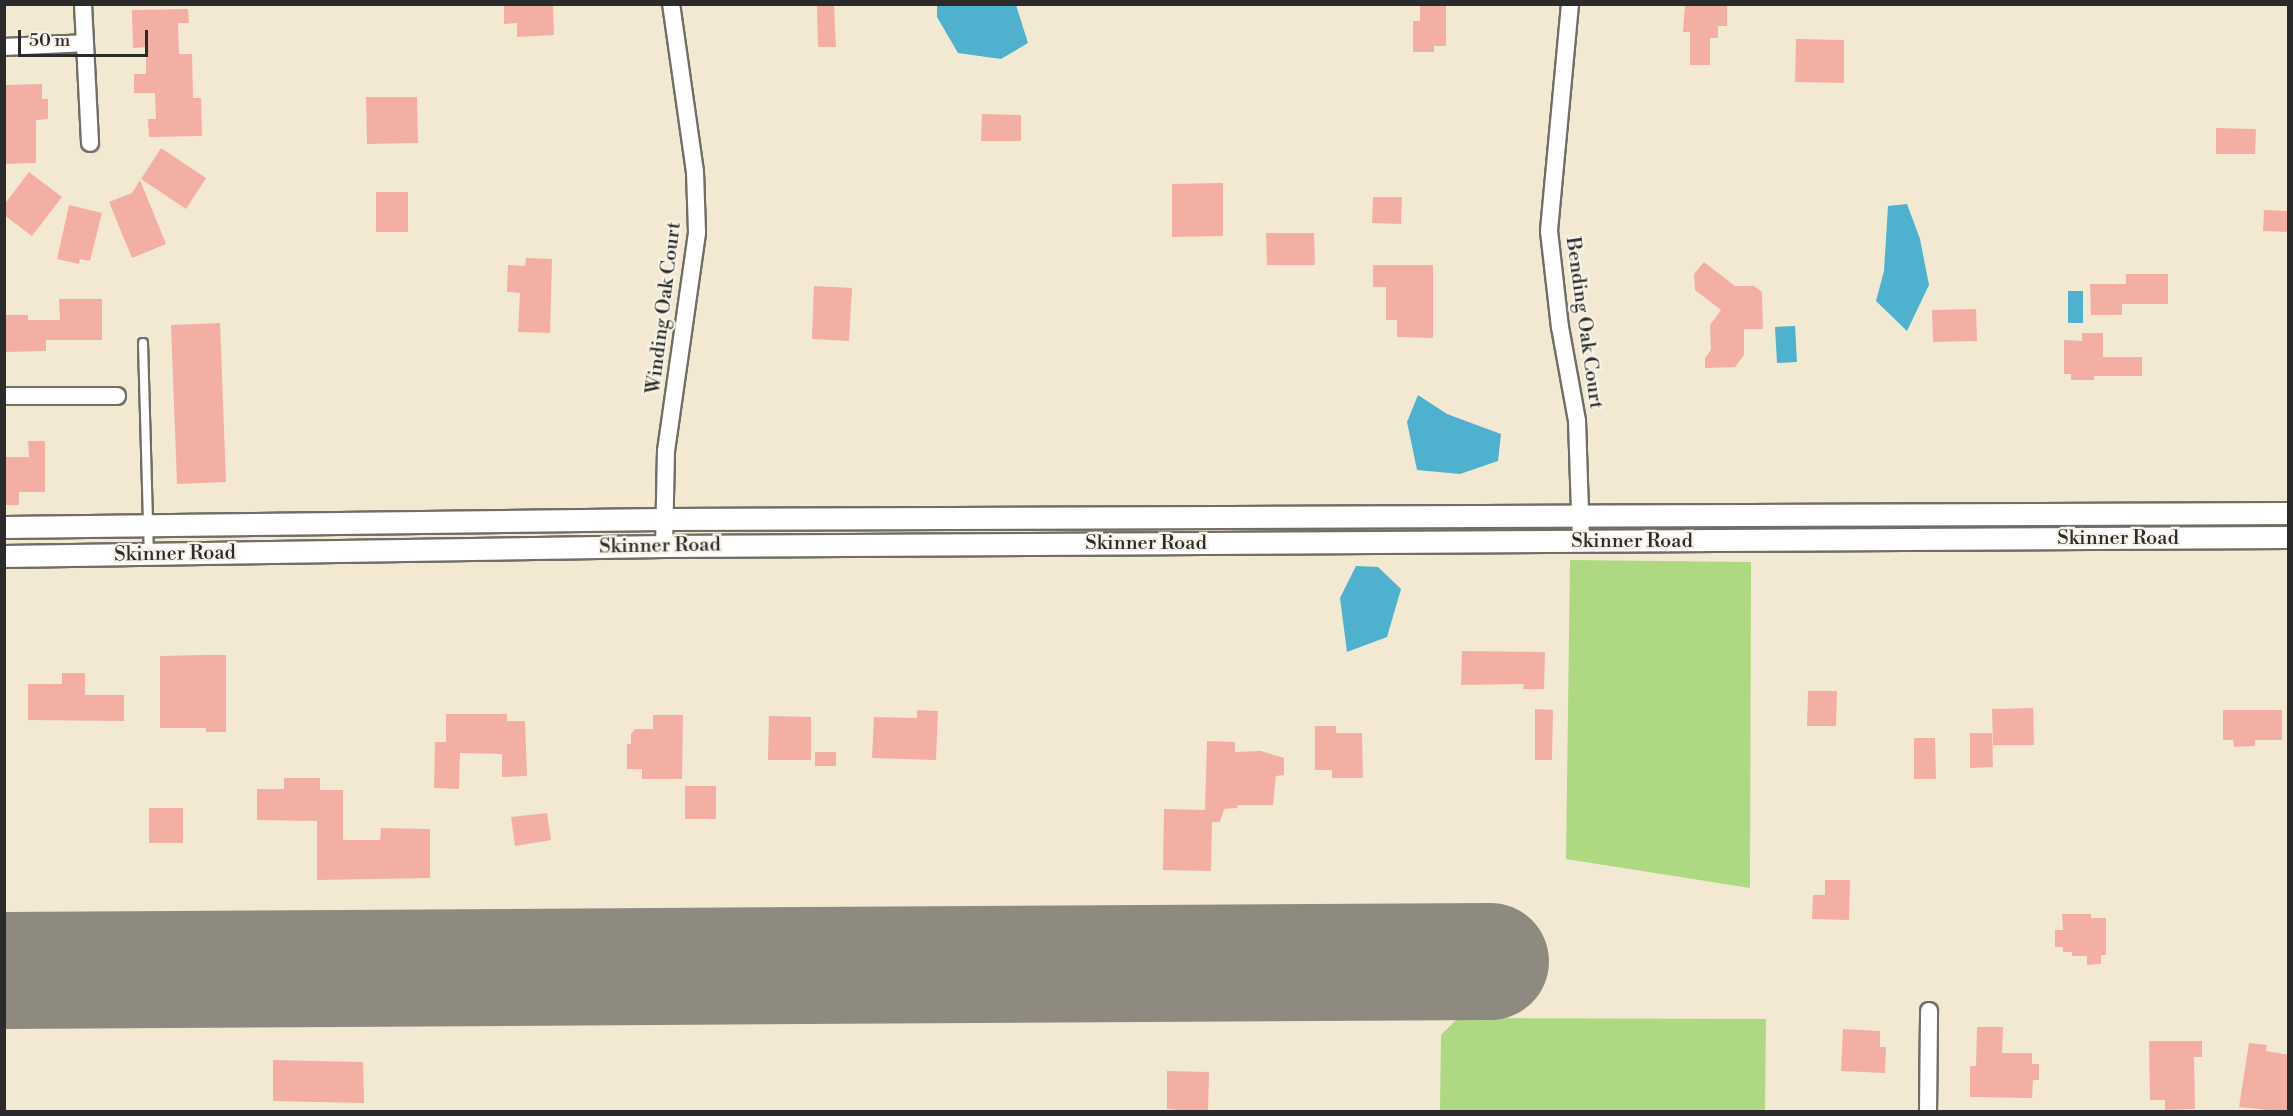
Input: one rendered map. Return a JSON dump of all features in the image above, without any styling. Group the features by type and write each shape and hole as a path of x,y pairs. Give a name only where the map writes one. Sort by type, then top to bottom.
{"street":[{"path":"83,4 90,143"},
{"name":"Winding Oak Court","path":"664,546 666,451 697,232 695,172 671,4"},
{"name":"Bending Oak Court","path":"1570,4 1549,231 1560,327 1577,421 1582,516 1581,541"},
{"path":"4,47 85,43"},
{"path":"4,396 117,396"},
{"path":"2124,513 2125,538"},
{"name":"Skinner Road","path":"4,527 663,519 2289,513"},
{"name":"Skinner Road","path":"4,556 664,546 2289,537"},
{"path":"1928,1112 1929,1011"}],"lane":[{"path":"143,343 149,554"}],"green space":[{"path":"1570,560 1751,562 1750,888 1566,859"},
{"path":"1458,1018 1766,1019 1765,1111 1440,1111 1441,1035"}],"water":[{"path":"937,5 1016,5 1028,43 1001,59 958,53 937,17"},
{"path":"1907,204 1920,239 1929,285 1907,331 1876,301 1884,271 1888,206"},
{"path":"2068,291 2083,291 2083,323 2068,323"},
{"path":"1795,326 1797,362 1777,363 1775,327"},
{"path":"1418,395 1447,414 1501,434 1498,461 1460,474 1417,470 1407,422"},
{"path":"1356,566 1378,567 1401,589 1387,637 1347,652 1340,598"}],"building":[{"path":"504,4 553,5 554,35 517,37 517,23 504,24"},
{"path":"817,4 834,4 836,47 818,47"},
{"path":"1420,4 1446,4 1446,46 1434,46 1434,52 1413,52 1413,21 1420,21"},
{"path":"1685,4 1727,4 1727,26 1718,26 1718,38 1710,38 1710,65 1690,65 1690,32 1683,32"},
{"path":"188,9 189,23 178,23 179,54 192,54 193,98 201,98 202,136 149,137 148,119 156,119 155,93 134,93 134,74 146,74 146,47 133,48 132,10"},
{"path":"1796,39 1844,40 1844,83 1795,82"},
{"path":"42,84 42,99 48,99 48,119 36,120 36,163 4,164 4,85"},
{"path":"366,97 417,97 418,143 367,144"},
{"path":"982,114 1021,115 1021,141 981,141"},
{"path":"2216,128 2256,129 2255,154 2216,154"},
{"path":"161,148 206,178 186,209 141,179"},
{"path":"29,172 62,197 32,236 4,215 4,205"},
{"path":"140,180 166,244 132,258 109,202 132,193"},
{"path":"1223,183 1223,236 1172,237 1172,184"},
{"path":"376,192 408,192 408,232 376,232"},
{"path":"1373,197 1402,197 1401,224 1372,223"},
{"path":"69,205 102,213 90,261 80,259 79,264 57,259"},
{"path":"2264,210 2289,211 2289,232 2263,231"},
{"path":"1266,233 1314,233 1315,265 1267,265"},
{"path":"526,258 552,259 550,333 518,332 520,293 507,292 508,265 525,266"},
{"path":"1704,262 1735,286 1754,286 1762,292 1763,329 1744,329 1744,355 1735,367 1705,368 1705,358 1711,350 1710,325 1721,310 1695,290 1694,274"},
{"path":"1373,265 1433,265 1433,338 1397,337 1397,320 1386,320 1386,287 1373,287"},
{"path":"2126,274 2168,274 2168,304 2122,304 2122,315 2091,315 2090,284 2126,284"},
{"path":"814,286 852,288 849,341 812,339"},
{"path":"59,299 102,299 102,340 46,340 46,351 5,352 4,315 28,315 28,320 60,320"},
{"path":"1976,309 1977,341 1933,342 1932,310"},
{"path":"220,323 226,482 177,484 171,325"},
{"path":"2082,333 2103,333 2103,357 2142,357 2142,376 2094,376 2094,380 2071,380 2071,374 2064,374 2064,340 2082,341"},
{"path":"28,441 45,441 45,492 19,492 19,505 4,505 4,457 29,457"},
{"path":"1462,651 1545,652 1544,689 1523,689 1524,684 1461,685"},
{"path":"226,655 226,732 206,732 206,728 160,728 160,656"},
{"path":"62,673 85,673 85,695 124,695 124,721 28,720 28,684 62,684"},
{"path":"1808,691 1837,691 1836,726 1807,726"},
{"path":"2033,708 2034,745 1993,745 1992,709"},
{"path":"1535,709 1553,710 1552,760 1535,760"},
{"path":"917,710 938,711 936,760 872,758 874,717 917,718"},
{"path":"2223,710 2282,710 2282,740 2255,740 2255,746 2234,747 2233,740 2223,740"},
{"path":"446,714 507,714 507,721 525,721 527,776 502,777 502,754 460,753 459,789 434,788 435,742 446,742"},
{"path":"653,715 683,715 682,779 642,779 642,769 627,769 627,744 631,744 631,734 635,729 653,729"},
{"path":"769,716 811,717 811,760 768,760"},
{"path":"1315,726 1336,726 1336,733 1362,733 1363,778 1332,778 1332,770 1315,770"},
{"path":"1970,733 1992,733 1993,767 1970,768"},
{"path":"1914,738 1935,738 1936,779 1914,779"},
{"path":"1207,741 1235,742 1235,752 1261,751 1284,758 1284,775 1276,776 1273,805 1238,805 1237,808 1224,809 1220,822 1212,822 1211,871 1163,870 1164,809 1205,810"},
{"path":"815,752 836,752 836,766 815,766"},
{"path":"284,778 320,778 320,790 343,790 343,840 380,840 381,828 430,829 430,878 317,880 317,821 257,820 257,789 284,789"},
{"path":"685,786 716,786 716,819 685,819"},
{"path":"149,808 183,808 183,843 149,843"},
{"path":"547,813 551,840 515,846 511,817"},
{"path":"1825,880 1850,880 1849,920 1812,919 1813,895 1825,895"},
{"path":"2062,914 2091,914 2091,918 2106,918 2106,955 2101,955 2101,964 2087,965 2087,956 2072,956 2072,952 2063,952 2063,947 2055,947 2055,930 2063,930"},
{"path":"1977,1027 2003,1027 2002,1053 2032,1053 2032,1064 2039,1064 2039,1080 2033,1080 2032,1098 1970,1097 1970,1066 1976,1066"},
{"path":"1843,1029 1880,1031 1880,1047 1886,1047 1885,1073 1841,1071"},
{"path":"2149,1041 2202,1041 2202,1057 2194,1057 2195,1109 2165,1110 2165,1100 2150,1100"},
{"path":"2249,1043 2267,1045 2266,1051 2289,1055 2289,1112 2239,1107"},
{"path":"273,1060 363,1062 364,1103 273,1101"},
{"path":"1167,1071 1209,1072 1208,1112 1167,1109"}],"runway":[{"path":"4,970 1490,961"}]}
